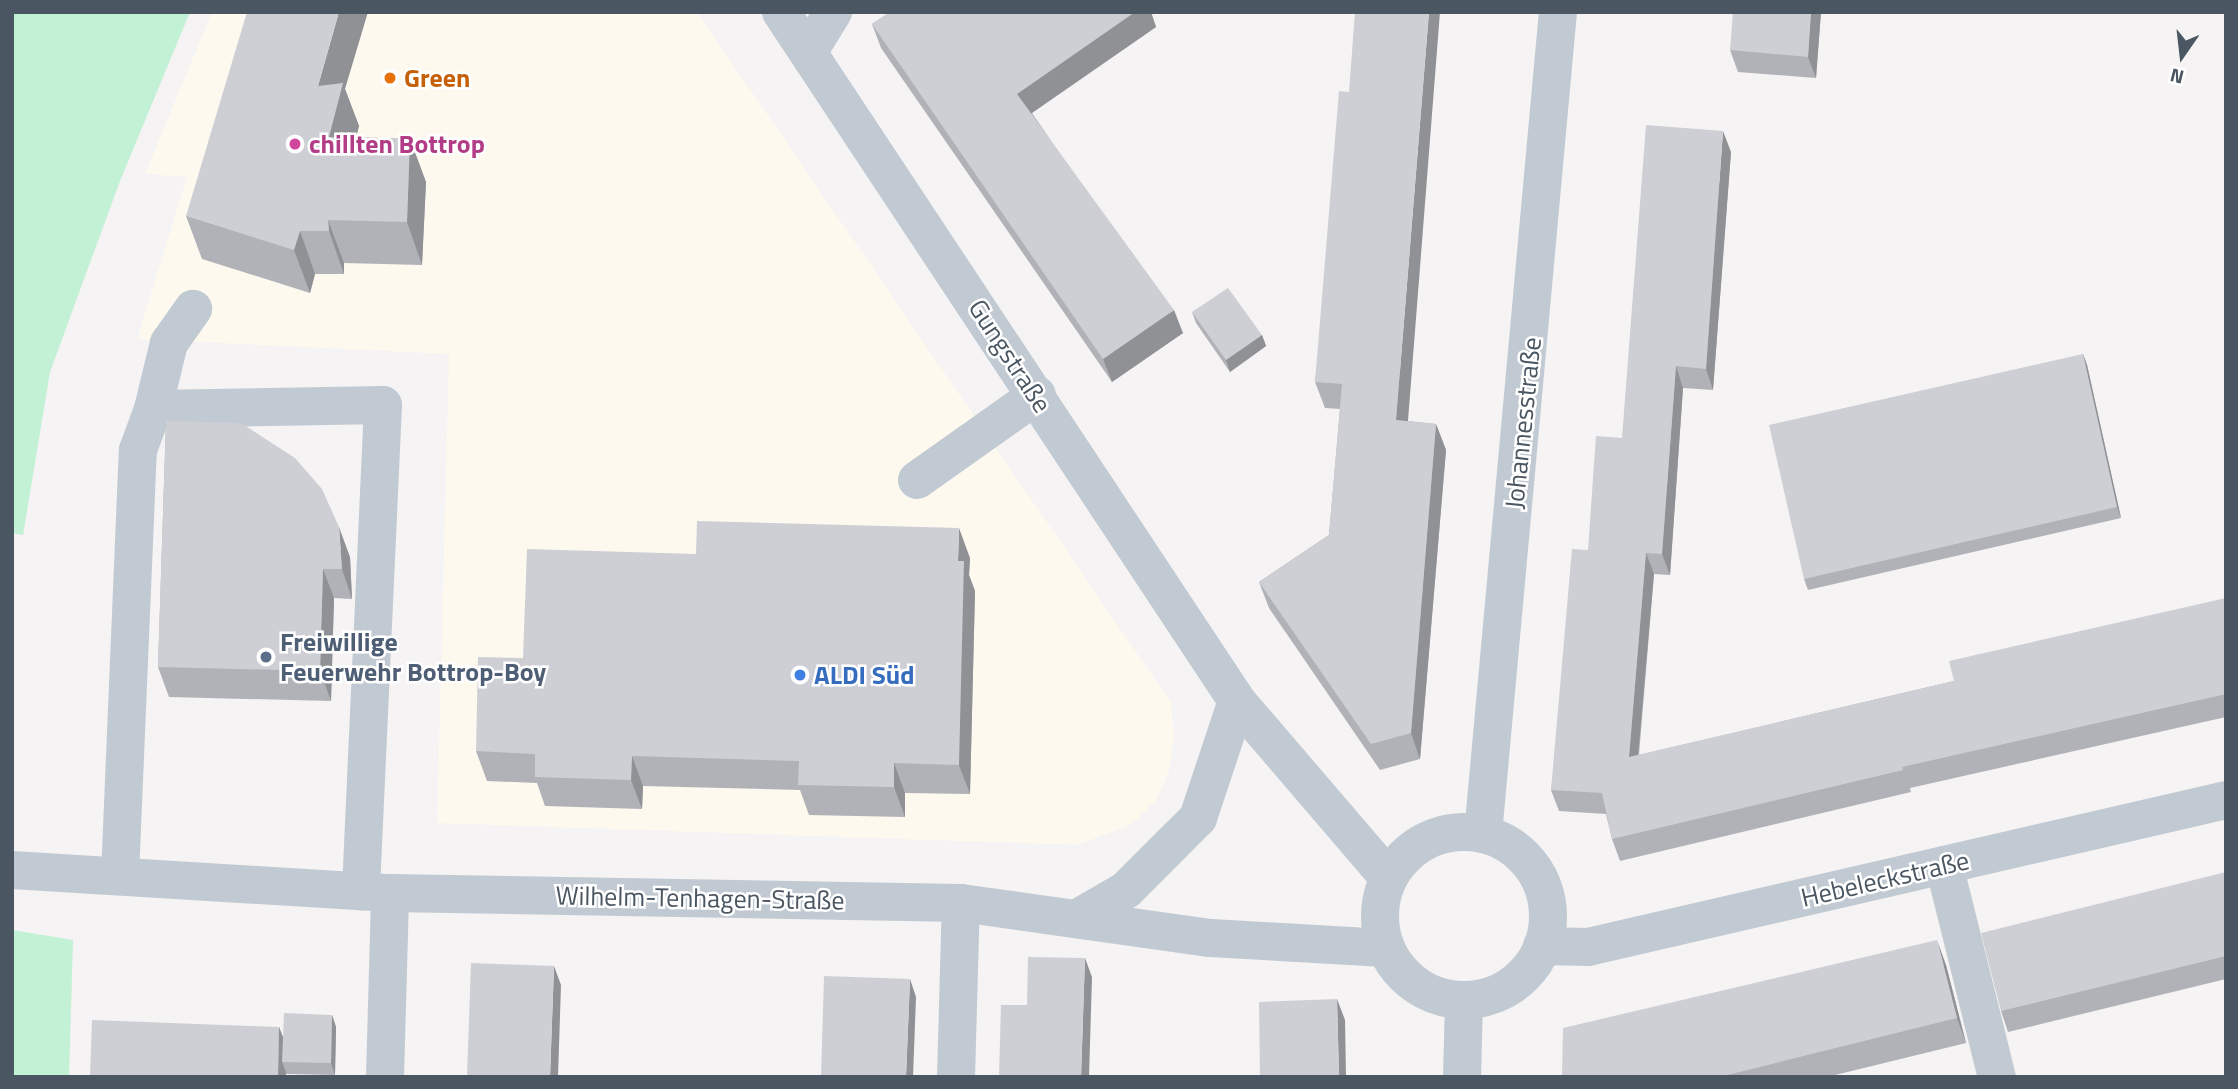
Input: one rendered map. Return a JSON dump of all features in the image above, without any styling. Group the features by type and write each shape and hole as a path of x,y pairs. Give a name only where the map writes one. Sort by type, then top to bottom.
{"street":[{"name":"Gungstraße","path":"781,12 1037,395 1237,701 1388,877"},
{"path":"809,51 833,12"},
{"name":"Johannesstraße","path":"1483,834 1558,12"},
{"path":"120,876 138,450 153,409 169,343 193,309"},
{"path":"918,480 1037,395"},
{"path":"153,409 383,405 375,892 385,1077"},
{"path":"1076,919 1126,890 1198,818 1237,701"},
{"name":"Hebeleckstraße","path":"1542,946 1588,947 2226,800"},
{"path":"1483,834 1506,842 1539,877 1548,923 1542,946 1520,980 1484,998 1464,1000 1425,991 1395,965 1385,948 1379,912 1388,877 1401,859 1439,835 1483,834"},
{"path":"1944,865 1997,1077"},
{"name":"Wilhelm-Tenhagen-Straße","path":"12,870 375,892 961,902 1211,938 1385,948"},
{"path":"956,1077 961,902"},
{"path":"1462,1077 1464,1000"}],"shaded area":[{"path":"212,12 697,12 1171,703 1174,735 1169,771 1156,800 1132,824 1078,845 437,823 449,354 137,339 187,177 145,174"}],"green space":[{"path":"12,12 190,12 120,181 50,372 23,535 12,533"},
{"path":"12,930 73,940 69,1077 12,1077"}],"building":[{"name":"chillten Bottrop","path":"247,12 339,12 318,86 343,83 329,137 410,139 407,222 328,220 329,231 300,231 294,250 186,216"},
{"path":"890,12 1135,12 1017,94 1174,310 1103,359 872,24"},
{"path":"1355,12 1429,12 1396,420 1436,424 1411,733 1371,744 1259,582 1329,535 1342,384 1315,382 1339,91 1349,92"},
{"path":"1733,12 1811,12 1808,57 1730,50"},
{"path":"1646,125 1723,131 1706,369 1676,366 1662,554 1646,553 1629,757 1954,681 1949,661 2226,598 2226,694 1902,767 1903,770 1612,839 1602,793 1551,790 1572,549 1588,550 1596,436 1622,438"},
{"path":"1228,288 1262,335 1226,360 1192,312"},
{"path":"2083,354 2117,507 1804,579 1769,425"},
{"path":"166,421 241,423 295,458 322,489 339,527 342,569 323,569 320,671 158,667"},
{"path":"697,521 959,528 958,561 964,561 959,765 894,763 894,787 798,785 799,761 632,756 631,780 535,777 535,754 476,751 478,657 523,658 527,549 696,554"},
{"path":"2226,872 2226,956 2001,1011 1981,933"},
{"path":"1937,940 1957,1018 1719,1077 1562,1077 1563,1028"},
{"path":"1028,957 1085,958 1081,1077 999,1077 1001,1005 1027,1005"},
{"path":"471,963 554,966 550,1077 467,1077"},
{"path":"824,976 910,979 906,1077 821,1077"},
{"path":"1337,999 1339,1077 1260,1077 1259,1002"},
{"path":"284,1013 332,1015 331,1063 282,1062"},
{"path":"92,1020 279,1027 278,1077 90,1077"}],"place":[{"name":"Green","path":"390,78"},
{"name":"chillten Bottrop","path":"295,144"},
{"name":"Freiwillige Feuerwehr Bottrop-Boy","path":"266,657"},
{"name":"ALDI Süd","path":"800,675"}]}
